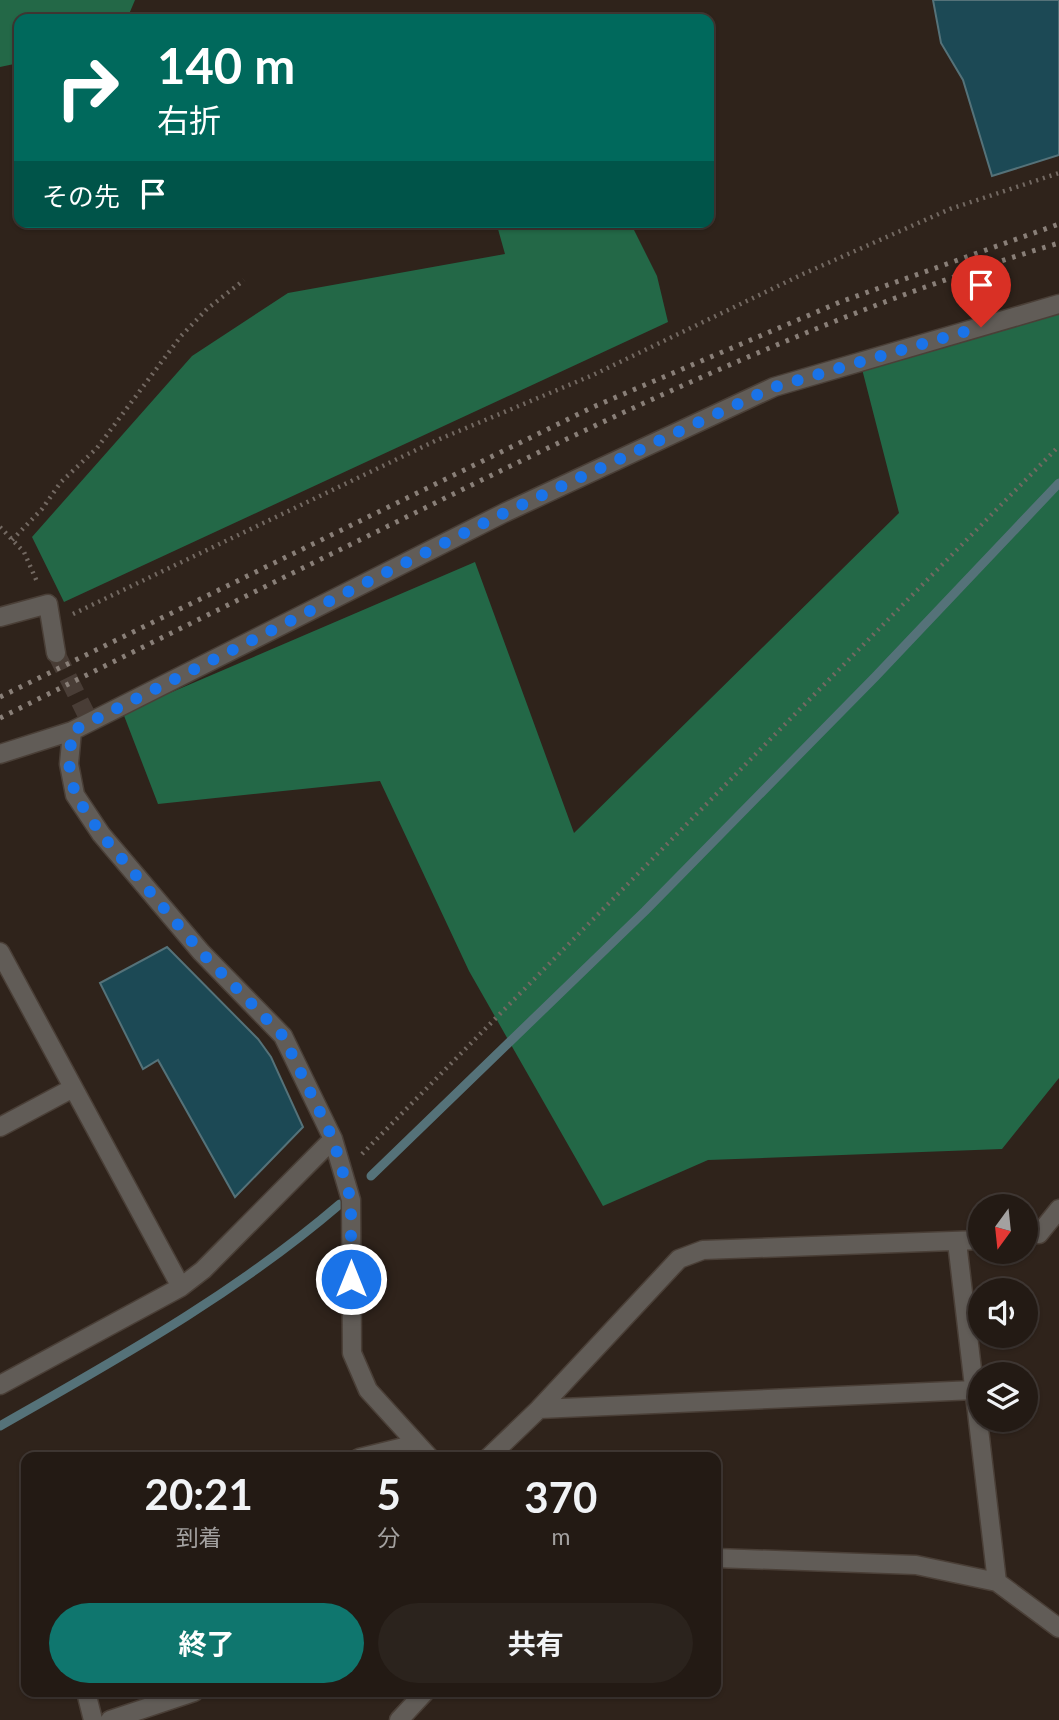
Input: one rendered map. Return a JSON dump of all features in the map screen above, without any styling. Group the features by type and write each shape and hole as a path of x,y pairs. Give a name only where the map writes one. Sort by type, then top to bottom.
{"street":[{"path":"0,754 72,731 504,513 774,387 1059,304"},
{"path":"0,617 48,604 56,653"},
{"path":"72,731 69,764 75,795 101,834 201,952 283,1036 333,1139 351,1200 352,1353 368,1390 424,1452"},
{"path":"0,952 181,1287"},
{"path":"0,1127 73,1088"},
{"path":"0,1385 181,1287 203,1270 333,1139"},
{"path":"1038,1234 1059,1209"},
{"path":"494,1452 539,1409 679,1259 703,1250 968,1241"},
{"path":"957,1242 972,1362"},
{"path":"539,1409 968,1390"},
{"path":"980,1432 997,1582"},
{"path":"383,1452 416,1444"},
{"path":"721,1558 916,1565 997,1582 1059,1628"},
{"path":"87,1697 93,1720"},
{"path":"110,1720 179,1697"},
{"path":"399,1720 420,1697"}],"path":[{"path":"51,623 104,601 435,441 593,375 803,274 950,209 1059,173"},
{"path":"12,540 42,509 61,482 97,448 181,336 206,309 243,280"},
{"path":"342,1170 360,1156 494,1021 1059,446"},
{"path":"0,527 23,552 48,604"}],"green space":[{"path":"0,0 135,0 129,14 14,14 14,64 0,67"},
{"path":"498,228 633,228 657,276 668,322 64,602 32,537 192,356 288,293 505,254"},
{"path":"1059,312 1059,1078 1002,1149 708,1160 603,1206 469,971 380,781 158,804 123,713 475,562 574,833 899,513 862,369"}],"water":[{"path":"933,0 1059,0 1059,155 992,176 963,80 941,43"},
{"path":"167,947 258,1039 271,1057 303,1127 235,1197 158,1060 143,1069 100,983"}],"waterway":[{"path":"371,1176 645,911 875,677 1059,483"},
{"path":"0,1426 132,1350 218,1296 300,1237 340,1204"}],"tunnel":[{"path":"56,653 90,722"}],"railway":[{"path":"0,697 593,407 840,302 1059,224"},
{"path":"0,718 506,468 739,361 897,297 1059,243"}],"route":[{"path":"351,1279 351,1200 333,1139 283,1036 201,952 101,834 75,795 69,764 72,731 504,513 774,387 981,327"}]}
